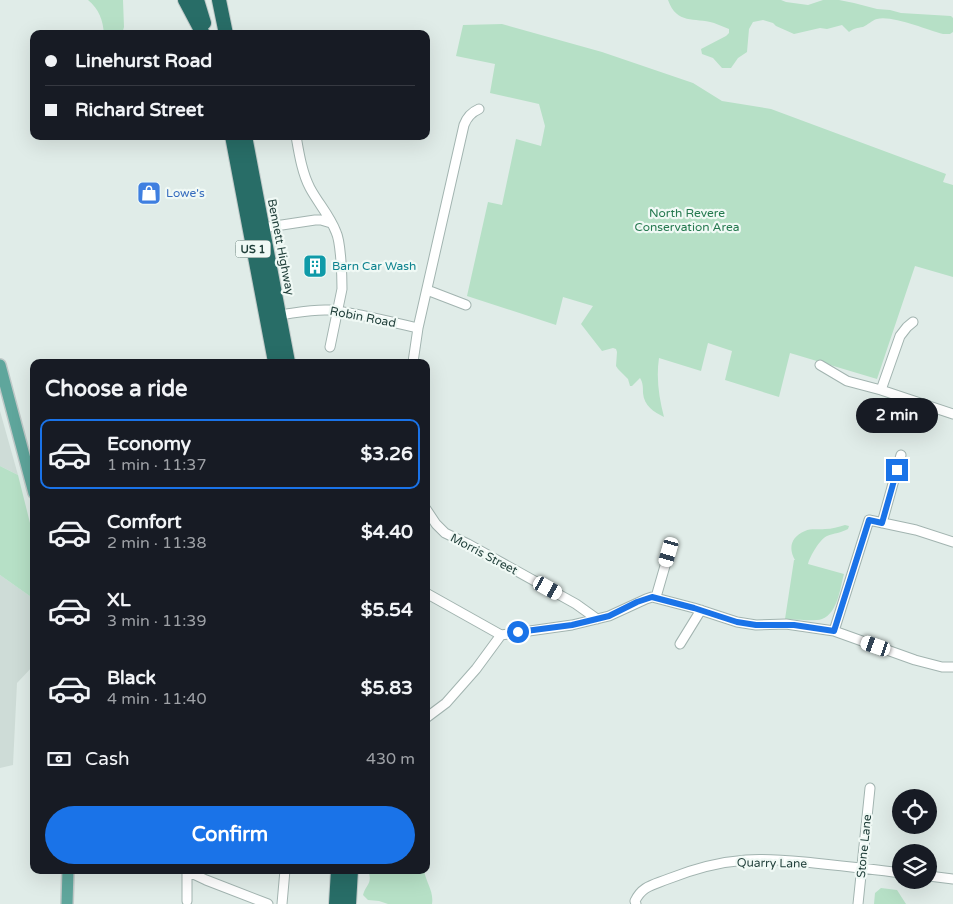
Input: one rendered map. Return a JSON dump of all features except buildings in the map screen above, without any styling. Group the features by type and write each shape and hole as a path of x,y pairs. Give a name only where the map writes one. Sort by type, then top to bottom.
{"highway":[{"path":"185,0 201,30"},
{"path":"197,0 207,30"},
{"path":"219,0 225,30"},
{"name":"US 1","path":"233,140 274,359"},
{"name":"Bennett Highway","path":"246,140 287,359"},
{"path":"336,904 338,874"},
{"path":"349,904 351,874"}],"main road":[{"path":"0,365 30,466"},
{"path":"66,904 68,874"}],"street":[{"path":"413,359 418,328 464,125 468,117 479,109"},
{"path":"297,140 303,170 310,188 338,238 342,281 330,347"},
{"path":"262,228 314,220 331,223"},
{"path":"427,290 466,304"},
{"name":"Robin Road","path":"279,315 318,310 338,311 418,328"},
{"path":"881,390 900,336 913,322"},
{"path":"820,365 847,381 881,390 953,414"},
{"path":"882,523 901,455"},
{"name":"Morris Street","path":"430,515 445,533 576,604 597,619"},
{"path":"834,631 869,520 916,530 953,542"},
{"path":"656,597 669,552"},
{"path":"430,596 501,635 572,625 597,619 609,616 646,599 656,597 737,622 756,625 786,624 834,631 915,660 942,667 953,667"},
{"path":"680,644 701,610"},
{"path":"430,715 446,703 501,635"},
{"name":"Stone Lane","path":"858,904 870,788"},
{"name":"Quarry Lane","path":"636,904 635,901 639,892 649,886 687,872 746,860 781,860 892,871"},
{"path":"187,874 187,901"},
{"path":"193,874 268,904"},
{"path":"282,904 285,874"},
{"path":"937,877 953,879"}],"shaded area":[{"path":"0,411 18,475 0,466"},
{"path":"0,575 30,596 30,669 17,683 13,765 0,768"}],"green space":[{"path":"88,0 123,0 123,30 104,30 100,15"},
{"path":"668,0 781,0 808,5 823,0 839,0 901,13 951,16 953,18 953,32 943,34 883,18 849,32 842,25 794,34 763,20 753,22 749,29 747,52 738,58 731,68 722,68 713,58 702,54 701,49 726,36 729,33 729,29 707,21 681,17 672,8"},
{"name":"North Revere Conservation Area","path":"502,24 602,52 693,83 722,101 771,109 946,174 943,182 953,185 953,277 915,266 877,379 790,353 779,397 725,380 732,351 708,343 701,371 659,358 658,388 664,417 660,415 653,411 645,402 640,378 630,386 628,379 616,366 616,349 602,351 581,324 593,306 563,297 556,325 467,296 488,202 502,205 516,139 541,146 545,126 539,104 490,93 495,64 456,56 463,25"},
{"path":"0,466 18,475 30,523 30,596 0,575"},
{"path":"845,525 849,526 848,529 827,536 821,541 813,552 808,564 844,574 838,599 832,611 827,616 818,620 785,619 795,560 791,547 792,543 800,533 807,530 830,529"},
{"path":"425,874 432,895 432,904 388,904 368,900 363,895 369,881 369,875"},
{"path":"881,888 897,890 906,904 874,904 875,893"}],"place":[{"name":"Lowe's","path":"149,193"},
{"name":"Barn Car Wash","path":"315,266"}],"route":[{"path":"518,632 572,625 609,616 652,597 737,622 756,625 786,624 834,631 869,520 882,523 897,470"}]}
